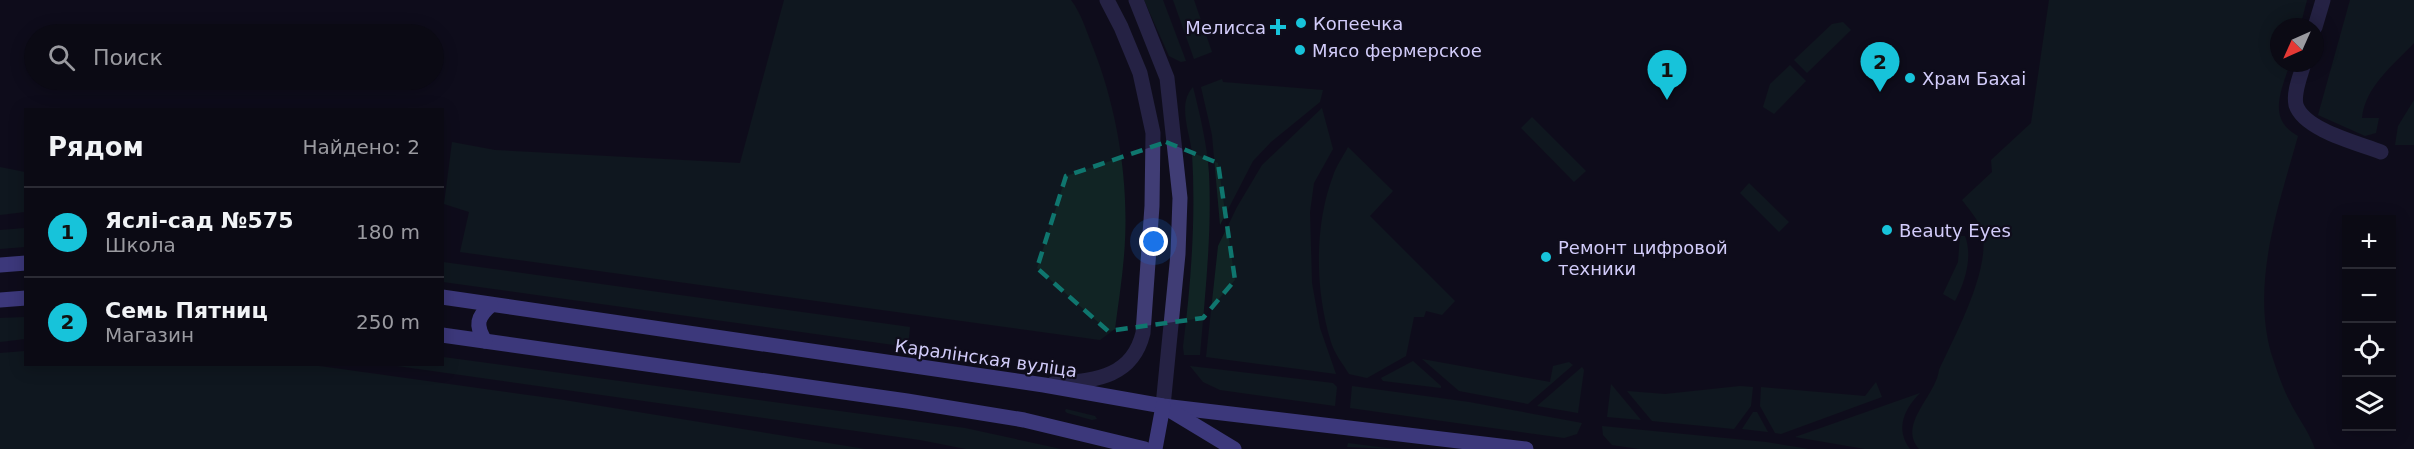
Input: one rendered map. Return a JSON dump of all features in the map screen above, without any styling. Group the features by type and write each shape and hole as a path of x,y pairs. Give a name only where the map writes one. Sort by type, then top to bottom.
{"main road":[{"path":"0,265 24,263"},
{"name":"Каралінская вуліца","path":"444,297 1044,385 1163,406 1526,449"},
{"path":"0,300 24,298"},
{"path":"485,341 478,331 477,322 482,312 491,305"},
{"path":"444,335 1000,416 1145,449"},
{"path":"1155,449 1163,406 1234,449"}],"street":[{"path":"1044,385 1091,381 1115,372 1138,350 1143,333 1152,206 1154,133 1140,73 1107,0"},
{"path":"1136,0 1167,78 1180,198 1178,254 1163,406"},
{"path":"2318,18 2323,0"},
{"path":"2302,72 2295,103 2301,115 2320,129 2381,152"}],"highlighted area":[{"path":"1166,142 1218,163 1235,280 1203,318 1108,331 1037,268 1066,176"}],"green space":[{"path":"784,0 1071,0 1078,10 1101,70 1120,149 1125,230 1115,329 1100,340 460,252 469,212 444,204 452,142 495,150 740,163"},
{"path":"1144,0 1163,0 1186,61 1181,62 1169,56"},
{"path":"1173,0 1194,0 1212,52 1194,59"},
{"path":"2049,0 2307,0 2302,18 2270,18 2270,72 2287,72 2281,93 2279,113 2288,129 2298,136 2270,243 2264,298 2271,353 2279,377 2315,449 1919,449 1913,439 1912,430 1915,420 1932,390 1963,319 1978,278 1982,259 1983,241 1980,226 1962,200 1992,172 1991,160 2031,123"},
{"path":"2350,0 2414,0 2414,43 2381,77 2368,96 2362,118 2379,118 2376,133 2365,136 2318,115"},
{"path":"1843,22 1851,30 1807,73 1794,60 1832,24"},
{"path":"1790,65 1806,81 1774,114 1763,107 1770,84"},
{"path":"1222,79 1223,82 1323,90 1320,102 1271,142 1253,161 1220,225 1212,135 1201,87"},
{"path":"1193,87 1208,162 1210,219 1200,355 1184,355 1192,250 1193,202 1192,153 1185,110 1188,94"},
{"path":"2414,100 2414,145 2395,145 2398,126"},
{"path":"1322,108 1333,149 1314,183 1310,212 1312,283 1320,328 1336,374 1206,357 1218,246 1237,207 1262,165"},
{"path":"1532,117 1586,171 1574,182 1521,128"},
{"path":"1348,147 1393,191 1370,216 1455,301 1442,315 1426,311 1424,317 1414,317 1406,356 1367,378 1349,374 1334,350 1322,302 1320,280 1322,216 1334,172"},
{"path":"0,167 24,172 24,212 0,215"},
{"path":"1749,183 1789,222 1779,232 1740,193"},
{"path":"24,228 24,247 0,249 0,230"},
{"path":"1960,236 1965,236 1968,261 1965,278 1955,301 1943,294 1958,262"},
{"path":"444,262 910,327 908,347 444,282"},
{"path":"24,317 24,339 0,342 0,318"},
{"path":"24,351 24,366 318,366 564,400 865,449 0,449 0,353"},
{"path":"444,357 965,428 1061,449 966,449 920,440 397,366 444,366"},
{"path":"1422,359 1550,382 1553,366 1569,362 1573,365 1528,404 1459,391"},
{"path":"1413,361 1441,388 1383,381 1381,378"},
{"path":"1190,366 1333,383 1337,387 1335,406 1220,390 1203,382"},
{"path":"1582,367 1584,370 1578,413 1537,406"},
{"path":"1876,382 1882,397 1781,434 1775,433 1760,406 1761,387 1865,396"},
{"path":"1611,384 1641,420 1607,417"},
{"path":"1352,386 1469,402 1582,423 1577,434 1564,438 1350,408"},
{"path":"1740,386 1753,387 1751,406 1734,429 1652,421 1627,391 1665,394"},
{"path":"1920,393 1903,420 1903,434 1910,449 1865,449 1795,437"},
{"path":"1066,409 1095,416 1097,419 1092,420 1067,413"},
{"path":"1753,412 1757,412 1768,432 1742,429"},
{"path":"1602,426 1766,442 1809,449 1639,449 1612,445 1603,435"},
{"path":"1348,443 1394,449 1347,447"}],"place":[{"name":"Копеечка","path":"1301,23"},
{"name":"Мелисса","path":"1278,27"},
{"name":"Мясо фермерское","path":"1300,50"},
{"name":"Храм Бахаі","path":"1910,78"},
{"name":"Семь Пятниц","path":"1880,92"},
{"name":"Яслі-сад №575","path":"1667,100"},
{"name":"Beauty Eyes","path":"1887,230"},
{"name":"Ремонт цифровой техники","path":"1546,257"}]}
